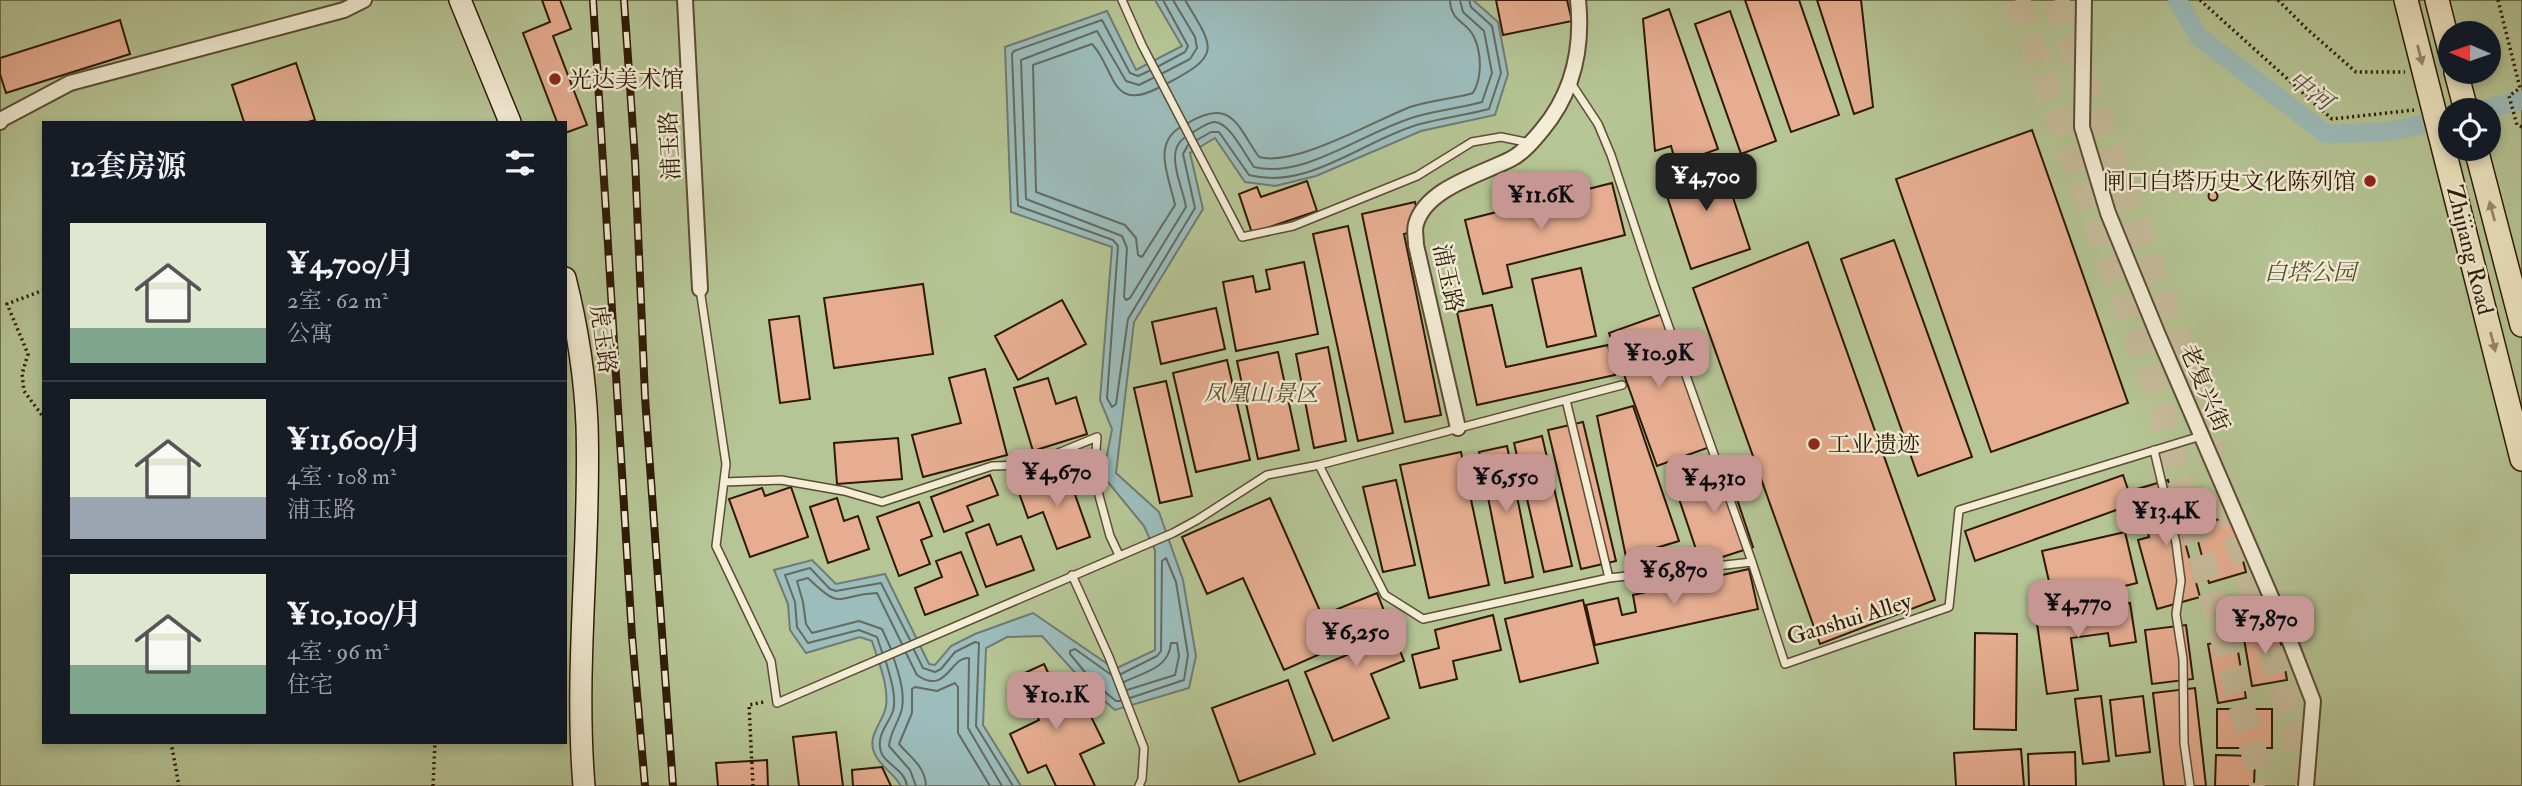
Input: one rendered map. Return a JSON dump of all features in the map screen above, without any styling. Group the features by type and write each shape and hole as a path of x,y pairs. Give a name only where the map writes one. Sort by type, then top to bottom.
{"main road":[{"name":"Zhijiang Road","path":"2406,0 2522,459"},
{"path":"2437,0 2442,21"},
{"name":"Zhijiang Road","path":"2479,161 2522,325"}],"street":[{"path":"0,122 70,83 344,10 364,0"},
{"path":"460,0 510,121"},
{"name":"浦玉路","path":"685,0 700,289"},
{"name":"浦玉路","path":"1458,428 1416,245 1416,224 1427,205 1450,187 1513,159 1552,118 1571,83 1580,19 1578,0"},
{"name":"老复兴街","path":"2084,0 2082,127 2108,213 2313,701 2306,786"},
{"name":"虎玉路","path":"567,286 576,321 587,424 579,730 584,786"}],"lane":[{"path":"1122,0 1142,45 1242,237 1293,226 1417,176 1472,142 1501,137 1531,143"},
{"path":"1318,465 1385,595 1423,619 1609,578 1752,562 1611,155 1598,124 1571,83"},
{"path":"700,289 726,464 716,546 771,661 778,703 1173,533 1267,475 1318,465 1622,385"},
{"path":"1566,400 1609,578"},
{"name":"Ganshui Alley","path":"1752,562 1785,664 1949,607 1959,510 2201,435"},
{"path":"724,482 781,480 844,491 882,502 992,466 1029,465 1097,438 1094,477 1110,536 1119,555"},
{"path":"2154,450 2176,543 2181,581 2176,614 2183,659 2184,743 2190,786"},
{"path":"1072,575 1110,657 1144,748 1139,786"}],"path":[{"path":"2200,0 2332,119 2434,109"},
{"path":"2278,0 2306,29 2357,72 2425,72"},
{"path":"2498,0 2520,88 2509,96 2517,125 2522,128"},
{"path":"0,306 42,290"},
{"path":"6,304 28,354 22,374 24,391 42,415"},
{"path":"753,786 749,705 777,698"},
{"path":"171,744 179,786"},
{"path":"433,786 435,744"}],"green space":[{"name":"凤凰山景区","path":"0,0 2522,0 2522,786 0,786"}],"water":[{"path":"1155,0 1473,0 1498,22 1508,74 1495,115 1421,131 1316,176 1275,186 1245,182 1215,138 1190,153 1203,209 1134,322 1116,473 1159,512 1183,580 1196,656 1189,688 1115,710 1089,688 1042,636 1007,637 986,648 983,725 1021,786 901,786 879,761 872,746 874,734 885,712 887,698 872,641 860,637 806,653 790,630 788,604 774,570 812,560 836,584 885,574 929,664 935,665 951,646 975,634 1033,613 1115,669 1155,650 1155,550 1144,526 1103,476 1112,429 1100,400 1112,247 1011,212 1005,47 1107,11 1136,70 1182,46"}],"building":[{"name":"光达美术馆","path":"542,0 560,0 571,29 553,36 587,125 567,132 567,121 557,121 523,33 550,22"},
{"path":"1496,0 1567,0 1572,21 1503,35"},
{"path":"1745,0 1799,0 1839,115 1791,132"},
{"path":"1817,0 1861,0 1873,107 1854,114"},
{"path":"1669,9 1718,149 1676,164 1671,146 1655,151 1643,19"},
{"path":"1730,11 1776,141 1741,154 1695,24"},
{"path":"120,20 130,54 6,93 0,74 0,58"},
{"path":"296,63 315,120 244,121 232,85"},
{"name":"工业遗迹","path":"2032,130 2128,403 1991,452 1896,179"},
{"path":"1720,158 1750,249 1691,269 1661,178"},
{"path":"1307,181 1317,211 1252,233 1239,194 1257,187 1261,197"},
{"path":"1612,183 1625,235 1507,265 1512,287 1483,294 1465,220"},
{"path":"2213,191 2218,196 2213,201 2208,196"},
{"path":"1415,202 1421,230 1404,234 1441,415 1405,422 1362,214"},
{"path":"1348,226 1393,433 1358,441 1313,234"},
{"path":"1894,240 1972,457 1918,476 1841,259"},
{"name":"工业遗迹","path":"1808,242 1935,600 1820,644 1693,288"},
{"path":"1304,262 1318,334 1236,351 1223,282 1253,276 1256,292 1270,289 1266,270"},
{"path":"1581,268 1596,336 1547,347 1532,279"},
{"path":"923,284 933,354 834,368 824,298"},
{"path":"1062,300 1086,344 1018,380 995,336"},
{"path":"1492,305 1506,367 1608,345 1615,375 1477,405 1457,312"},
{"path":"1216,308 1225,349 1161,364 1152,322"},
{"path":"1662,314 1710,447 1657,466 1609,333"},
{"path":"799,316 810,399 780,403 769,320"},
{"path":"1328,347 1346,441 1314,448 1296,354"},
{"path":"1278,352 1299,450 1258,459 1237,361"},
{"path":"1227,360 1250,460 1196,472 1173,373"},
{"path":"985,369 1007,455 923,477 912,435 961,423 949,378"},
{"path":"1048,378 1056,404 1076,397 1087,434 1033,451 1014,388"},
{"path":"1166,381 1192,496 1160,503 1134,388"},
{"path":"1633,406 1679,541 1626,557 1597,416"},
{"path":"1583,422 1616,561 1581,569 1548,430"},
{"path":"1542,436 1572,566 1544,572 1514,443"},
{"path":"898,438 902,479 837,484 834,443"},
{"path":"1507,446 1533,577 1505,583 1479,452"},
{"path":"1461,452 1489,585 1429,598 1400,465"},
{"path":"1726,466 1753,547 1701,564 1674,484"},
{"path":"1067,472 1090,537 1057,549 1043,512 1028,518 1018,490"},
{"path":"990,475 998,495 967,506 973,521 944,532 931,497"},
{"path":"2123,475 2133,504 1975,561 1965,531"},
{"path":"1396,480 1415,565 1383,572 1363,487"},
{"path":"2168,480 2200,597 2157,609 2138,540 2149,537 2137,489"},
{"path":"791,487 808,537 750,557 729,499 762,488 765,496"},
{"path":"837,498 844,521 858,516 869,549 828,563 810,507"},
{"path":"1270,498 1336,647 1284,670 1243,578 1207,594 1182,537"},
{"path":"919,502 932,536 921,540 930,564 899,576 877,517"},
{"path":"2231,516 2246,572 2209,583 2194,526"},
{"path":"989,524 997,545 1021,536 1034,570 986,587 966,533"},
{"path":"2125,532 2137,583 2054,603 2042,551"},
{"path":"961,552 978,595 925,615 915,588 942,577 936,561"},
{"path":"1749,569 1758,609 1595,645 1586,605 1618,598 1622,615 1636,612 1633,595"},
{"path":"1377,593 1404,661 1371,674 1389,718 1333,741 1305,672 1347,655 1330,612"},
{"path":"1583,600 1598,663 1520,682 1505,619"},
{"path":"2130,603 2136,642 2110,646 2108,633 2071,638 2078,690 2047,694 2036,616"},
{"path":"1493,615 1501,650 1453,661 1457,679 1420,688 1412,655 1439,648 1435,630"},
{"path":"2186,625 2193,679 2152,684 2145,630"},
{"path":"2278,627 2287,680 2252,686 2243,633"},
{"path":"1975,633 2017,634 2016,730 1974,729"},
{"path":"2236,640 2246,698 2218,703 2208,644"},
{"path":"1044,664 1062,702 1080,694 1104,743 1080,754 1095,786 1056,786 1046,765 1028,773 1010,734 1039,720 1018,676"},
{"path":"1288,680 1315,754 1239,782 1212,708"},
{"path":"2195,688 2206,786 2164,786 2153,693"},
{"path":"2101,696 2109,761 2083,764 2075,699"},
{"path":"2143,696 2150,752 2116,756 2110,700"},
{"path":"2217,709 2272,709 2272,748 2217,748"},
{"path":"836,732 843,786 799,786 793,737"},
{"path":"2021,749 2024,786 1956,786 1954,753"},
{"path":"2075,752 2076,786 2029,786 2028,754"},
{"path":"2216,755 2255,756 2254,786 2215,786"},
{"path":"767,760 768,786 718,786 716,763"},
{"path":"882,767 891,786 853,786 852,770"}],"waterway":[{"name":"中河","path":"2177,0 2199,37 2326,134 2389,132 2438,121"},
{"name":"中河","path":"2501,105 2522,100"}],"tunnel":[{"path":"2017,0 2158,397 2263,786"},
{"path":"2056,0 2188,368 2214,458"},
{"path":"2226,499 2309,786"}],"railway":[{"path":"593,0 632,636 645,786"},
{"path":"624,0 635,159 645,397 673,786"}],"place":[{"name":"光达美术馆","path":"555,79"},
{"name":"闸口白塔历史文化陈列馆","path":"2370,181"},
{"name":"工业遗迹","path":"1814,444"}],"park label":[{"name":"白塔公园","path":"2310,272"}]}
